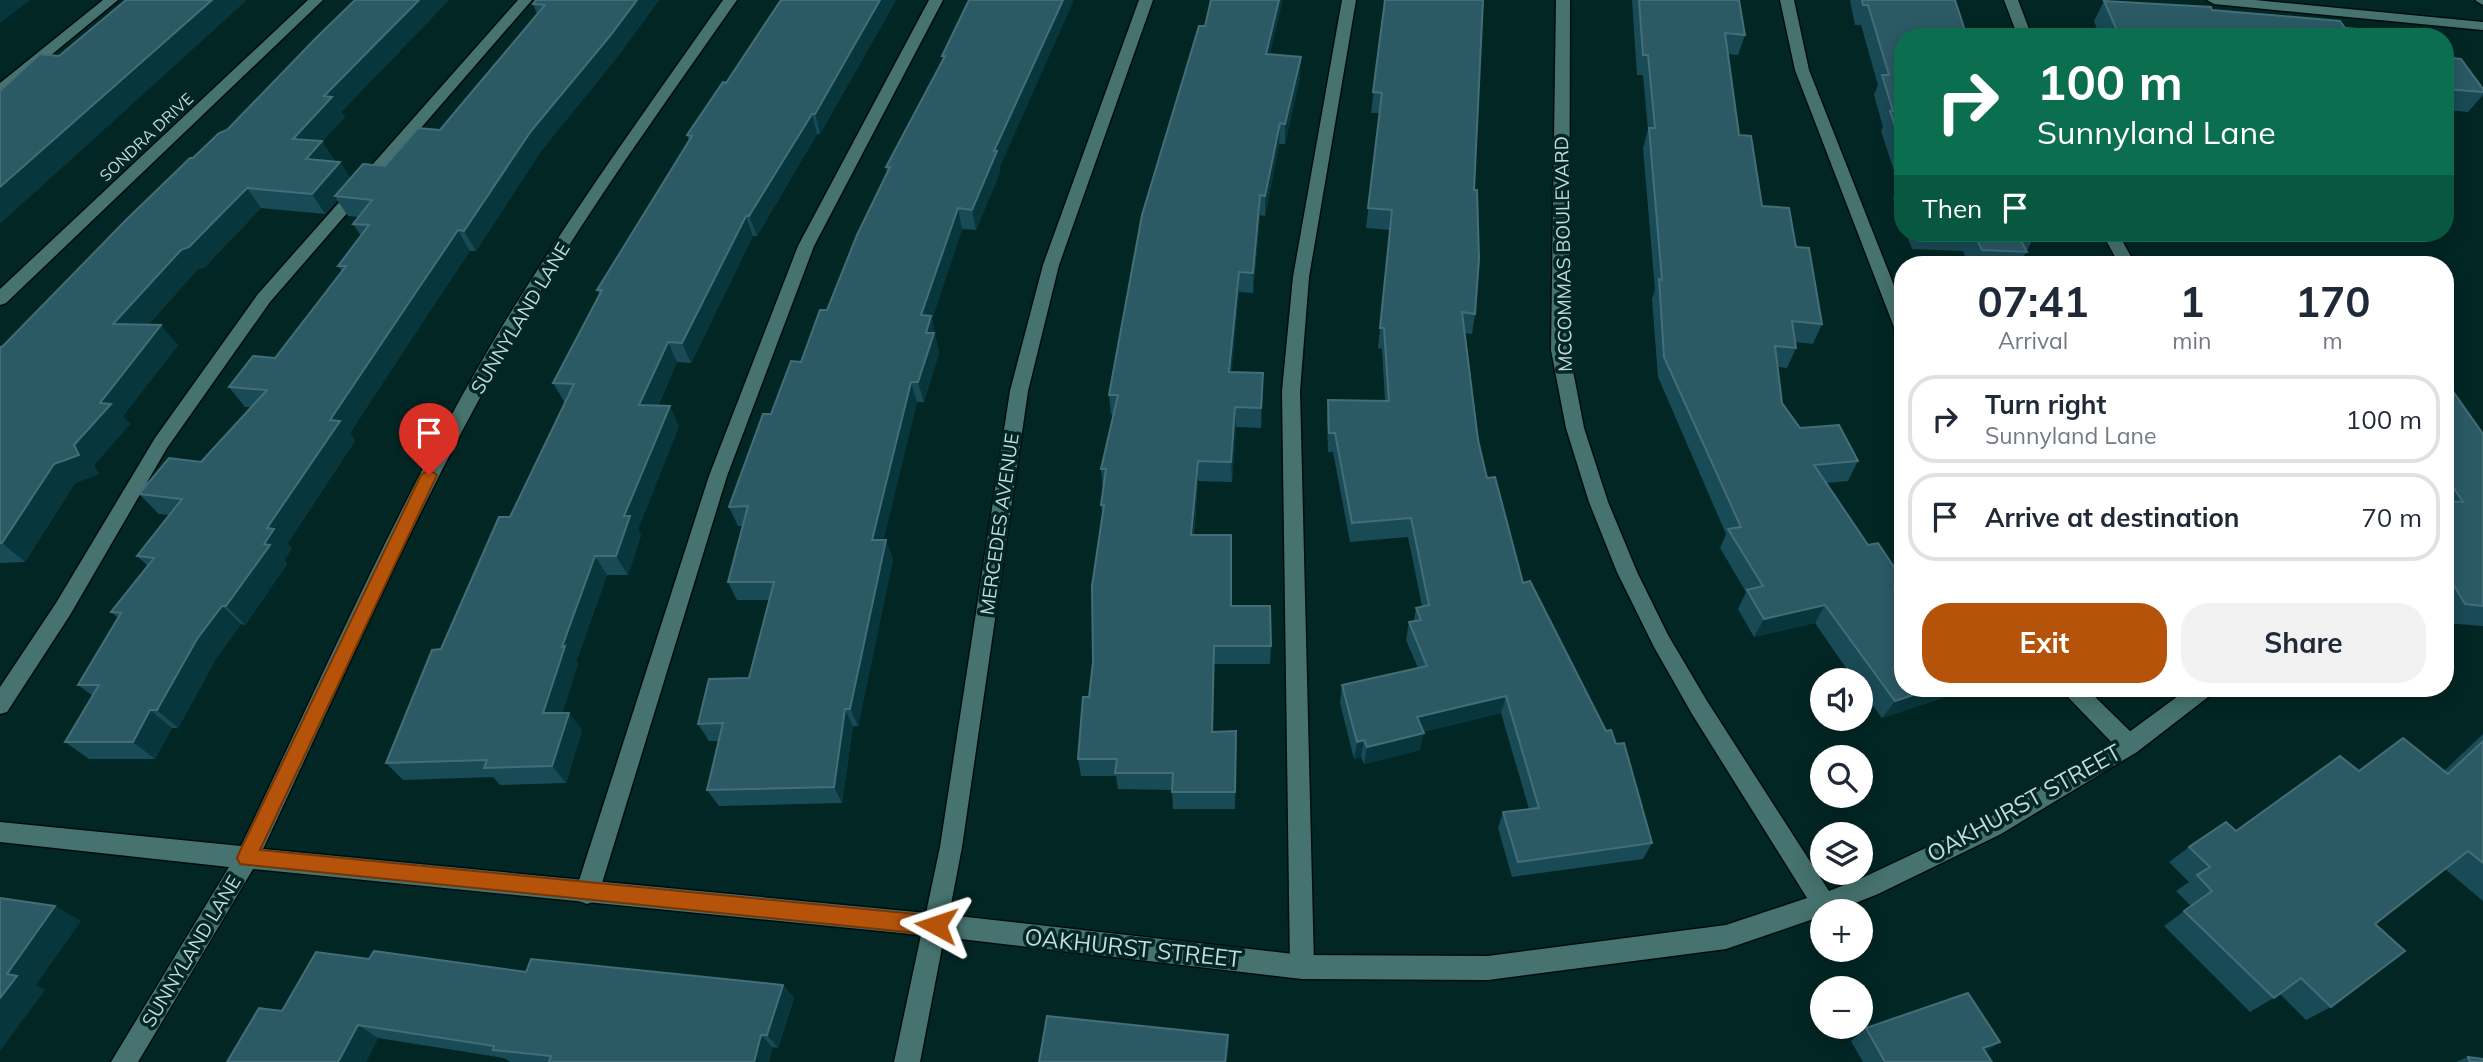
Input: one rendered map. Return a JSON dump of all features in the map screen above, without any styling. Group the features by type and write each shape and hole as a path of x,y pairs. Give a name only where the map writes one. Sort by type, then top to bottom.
{"street":[{"path":"0,90 111,0"},
{"name":"SONDRA DRIVE","path":"0,299 316,0"},
{"path":"0,705 63,609 161,443 230,342 264,298 524,0"},
{"name":"SUNNYLAND LANE","path":"124,1062 247,858 429,475 510,328 609,172 730,0"},
{"path":"587,893 718,476 806,246 936,0"},
{"name":"MERCEDES AVENUE","path":"907,1062 951,847 1018,391 1051,264 1146,0"},
{"path":"1302,967 1291,391 1301,277 1349,0"},
{"name":"MCCOMMAS BOULEVARD","path":"1563,0 1560,350 1567,398 1581,455 1629,581 1667,655 1821,899"},
{"path":"1787,0 1802,70 1894,306"},
{"path":"2011,0 2022,28"},
{"path":"2216,0 2483,26"},
{"path":"2081,697 2129,744"},
{"name":"OAKHURST STREET","path":"1837,899 1993,827 2129,744 2193,697"},
{"name":"OAKHURST STREET","path":"0,832 587,893 936,925 1302,967 1488,968 1726,937 1810,909"}],"building":[{"path":"126,0 212,0 0,187 0,91 40,54 59,56"},
{"path":"355,0 419,0 324,96 332,97 293,139 322,141 306,159 340,162 312,194 247,188 189,247 181,250 113,324 161,325 100,403 111,404 74,445 79,455 54,464 0,543 0,347 190,158 219,133 227,130"},
{"path":"536,0 637,0 531,131 464,231 458,230 330,420 340,421 267,528 274,529 264,544 270,545 226,606 222,606 197,639 157,710 150,710 133,742 65,742 99,685 78,685 121,613 111,612 154,558 137,556 182,499 139,494 169,458 201,462 267,390 229,387 253,356 275,358 346,266 338,266 369,225 353,224 372,200 335,196 363,164 385,166 418,128 440,130 545,5 533,4"},
{"path":"781,0 880,0 815,114 812,114 749,216 746,216 682,343 668,342 639,405 670,406 624,516 630,516 616,556 595,556 562,647 565,646 543,713 569,713 552,766 484,768 487,760 386,763 432,650 441,649 499,517 510,517 574,384 553,383 602,290 597,290 692,136 687,135 723,82 726,83"},
{"path":"969,0 1063,0 994,151 997,151 972,210 958,208 921,315 931,316 926,333 934,333 918,382 911,382 872,540 886,540 850,709 845,709 834,787 707,790 723,723 698,724 709,679 749,678 774,582 728,582 748,506 729,507 763,414 771,414 791,361 801,362 820,310 827,310 857,235 890,167 886,167 945,56 942,56"},
{"path":"1211,0 1279,0 1266,54 1301,57 1285,124 1280,123 1265,196 1260,195 1253,273 1239,272 1229,372 1263,373 1261,408 1235,407 1231,462 1198,461 1191,535 1231,535 1231,606 1270,606 1271,646 1214,646 1212,732 1236,731 1235,792 1172,792 1173,773 1115,773 1117,759 1078,759 1083,697 1089,697 1093,662 1092,586 1104,505 1101,505 1106,469 1101,469 1118,395 1109,395 1142,215 1199,26 1205,26"},
{"path":"1385,0 1483,0 1474,190 1477,190 1479,259 1475,314 1462,312 1478,440 1487,478 1495,477 1523,583 1530,581 1606,731 1611,730 1616,744 1624,743 1652,843 1518,862 1503,812 1539,808 1506,696 1417,717 1424,733 1367,747 1364,740 1357,742 1342,685 1427,666 1409,622 1421,620 1416,608 1429,605 1411,518 1352,523 1335,433 1329,433 1328,400 1389,401 1384,328 1380,328 1392,210 1368,208 1382,93 1373,92"},
{"path":"1639,0 1739,0 1745,35 1725,33 1739,135 1751,136 1762,206 1789,208 1796,247 1809,248 1822,324 1792,321 1796,348 1775,346 1782,403 1800,428 1839,425 1858,461 1814,465 1868,545 1878,543 1894,567 1894,697 1907,697 1895,701 1825,605 1764,619 1747,590 1763,586 1728,529 1741,527 1664,357 1659,279 1662,280 1649,128 1655,128 1648,55 1643,55"},
{"path":"1862,0 1955,0 1964,28 1894,28 1894,123 1882,75 1889,75 1868,5 1863,5"},
{"path":"2104,1 2211,7 2212,10 2340,21 2345,28 2116,28"},
{"path":"2454,58 2461,59 2483,92 2454,90"},
{"path":"1978,242 2022,242 2027,252 1982,250"},
{"path":"2454,393 2483,434 2483,606 2465,604 2454,585 2454,502 2463,502 2454,488"},
{"path":"2403,738 2448,774 2483,741 2483,863 2468,851 2375,924 2405,951 2331,1007 2301,978 2274,998 2184,911 2212,891 2197,875 2210,867 2189,847 2226,822 2236,831 2340,756 2359,771"},
{"path":"0,898 55,906 7,974 17,976 0,998"},
{"path":"374,951 526,972 531,959 783,985 767,1035 761,1035 754,1062 549,1062 551,1056 493,1050 494,1046 358,1025 338,1062 227,1062 259,1008 282,1011 316,952 369,959"},
{"path":"1968,993 2000,1042 1983,1048 1992,1062 1885,1062 1872,1039 1873,1026"},
{"path":"1047,1016 1228,1035 1225,1062 1039,1062"},
{"path":"2468,1057 2483,1059 2483,1062 2470,1062"}],"route":[{"path":"429,475 247,858 936,925"}]}
